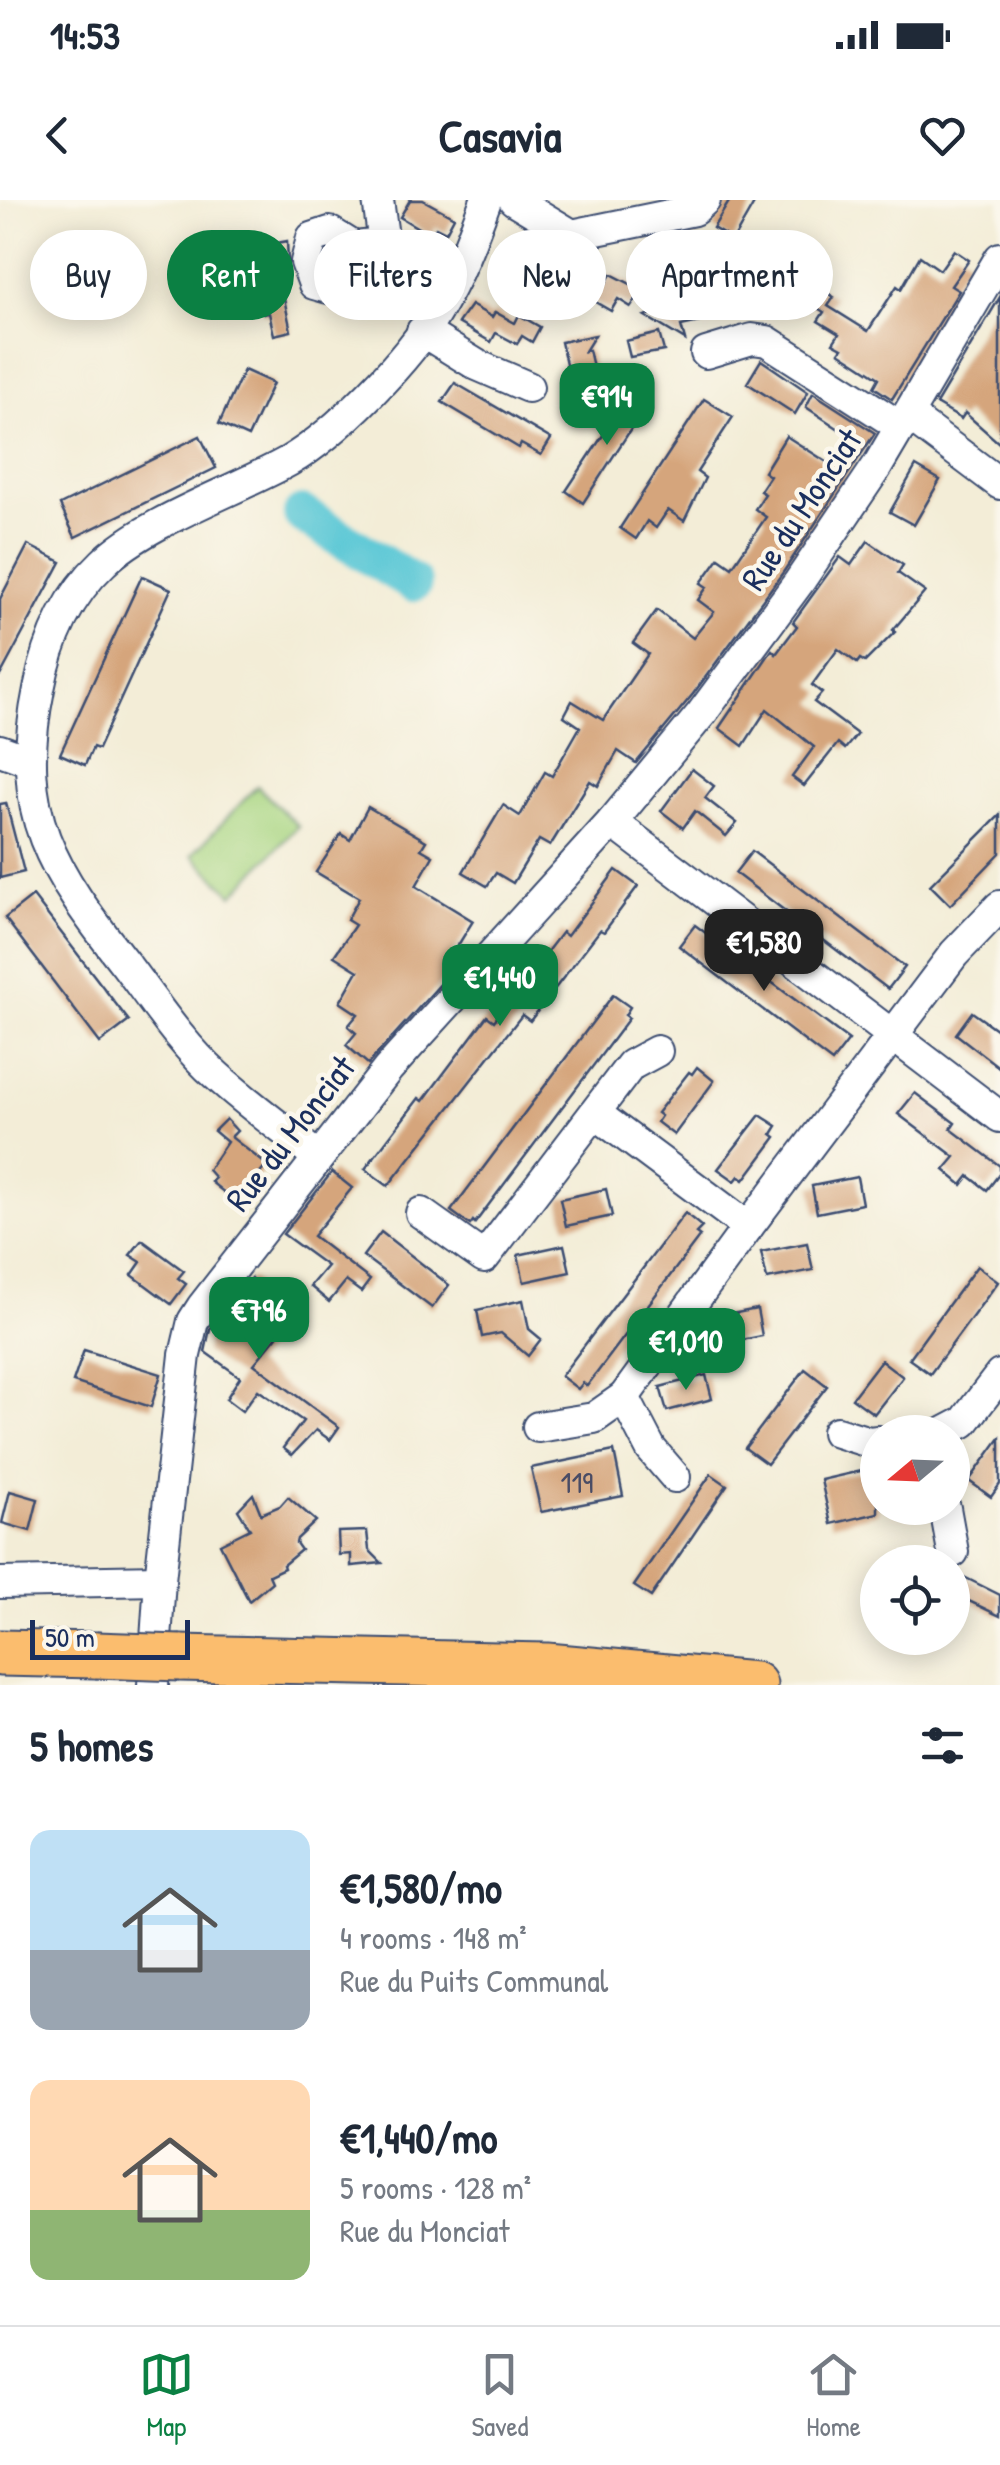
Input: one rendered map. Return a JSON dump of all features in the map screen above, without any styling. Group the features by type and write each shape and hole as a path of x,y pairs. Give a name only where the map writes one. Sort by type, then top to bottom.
{"highway":[{"path":"0,1653 96,1656 166,1671 547,1666 754,1685"}],"street":[{"path":"372,230 378,200"},
{"path":"467,247 486,200"},
{"path":"514,200 572,236 694,210 704,200"},
{"name":"Rue du Monciat","path":"166,1671 160,1580 186,1356 194,1321 213,1291 388,1070 612,822 702,713 799,582 905,421 1000,258"},
{"path":"318,1157 215,1075 75,900 46,845 30,780 30,728 42,670 56,631 90,577 126,544 291,460 346,418 431,320"},
{"path":"422,331 478,365 528,387"},
{"name":"Rue du Monciat","path":"706,354 752,338 767,341 905,421"},
{"path":"905,421 1000,484"},
{"path":"0,750 30,761"},
{"path":"612,822 1000,1117"},
{"path":"538,1428 594,1418 624,1396 954,954 1000,906"},
{"path":"422,1213 484,1258 631,1065 658,1051"},
{"path":"595,1113 748,1227"},
{"path":"969,1415 1000,1375"},
{"path":"624,1396 651,1449 675,1477"},
{"path":"837,1432 860,1439"},
{"path":"0,1583 160,1580"}],"green space":[{"path":"257,786 298,826 233,895 192,855"}],"building":[{"path":"410,200 423,200 454,217 447,230 422,230 400,217"},
{"path":"730,200 756,200 739,230 713,228"},
{"path":"954,250 969,260 951,286 959,291 892,399 874,387 879,378 839,352 842,348 833,343 839,334 818,321 833,320 833,309 868,331 897,286 901,289 920,256 940,270"},
{"path":"611,274 626,282 626,304 618,299 611,311 606,308 606,283"},
{"path":"1000,297 1000,444 965,413 961,419 936,404"},
{"path":"471,305 487,314 487,320 528,320 540,327 532,342 522,336 517,344 496,333 491,342 458,323 467,320"},
{"path":"271,320 289,320 291,331 274,335"},
{"path":"652,320 708,320 681,326 685,340"},
{"path":"659,333 664,351 630,357 626,341"},
{"path":"595,335 585,351 589,350 605,417 571,424 566,404 575,403 561,342"},
{"path":"761,360 808,392 795,414 747,383"},
{"path":"244,370 273,383 248,437 219,424"},
{"path":"455,383 551,439 541,455 521,444 519,448 442,402"},
{"path":"631,393 648,403 583,503 566,491"},
{"path":"813,393 875,433 784,571 693,694 636,763 618,751 598,786 590,781 550,846 539,840 513,883 496,873 487,886 463,872 503,805 520,816 545,772 552,776 580,727 564,716 572,701 603,720 648,654 633,643 657,610 693,638 714,612 698,600 707,587 701,583 719,558 732,567 766,517 755,509 770,476 764,472 786,436 830,464 848,435 806,407"},
{"path":"704,399 733,417 697,472 705,478 684,521 668,510 656,528 647,521 636,539 620,528"},
{"path":"200,436 216,468 75,537 60,505"},
{"path":"916,466 940,480 914,525 890,512"},
{"path":"868,541 903,565 898,573 925,592 895,632 865,662 860,659 857,663 838,649 812,685 822,693 814,702 857,734 845,749 838,743 804,786 792,777 814,747 767,709 743,746 719,728 772,650 776,654 797,626 793,622 840,557 851,565"},
{"path":"28,545 61,562 0,676 0,599"},
{"path":"142,576 171,589 98,749 93,747 85,765 60,754"},
{"path":"692,769 714,786 705,798 737,823 726,836 695,811 683,828 661,811"},
{"path":"6,803 24,872 0,878 0,804"},
{"path":"368,807 426,841 421,849 433,856 416,886 473,921 452,955 461,961 368,1064 346,1045 356,1033 348,1026 358,1014 340,1002 358,971 334,956 355,925 347,920 359,898 316,872 341,834 350,840"},
{"path":"1000,815 1000,853 950,905 930,885"},
{"path":"752,851 905,967 888,989 735,873"},
{"path":"616,870 638,886 530,1021 522,1015 388,1186 365,1169 487,1016 494,1021 562,932 567,936"},
{"path":"33,896 129,1021 100,1043 5,918"},
{"path":"695,925 849,1040 832,1062 679,946"},
{"path":"613,995 630,1007 625,1015 629,1018 470,1225 451,1211"},
{"path":"972,1012 1000,1032 1000,1068 956,1034"},
{"path":"697,1067 714,1081 674,1135 657,1122 661,1116 657,1113"},
{"path":"915,1093 955,1123 951,1129 1000,1166 1000,1173 987,1190 969,1176 962,1185 944,1170 955,1157 898,1114"},
{"path":"760,1115 777,1126 772,1134 776,1137 744,1180 739,1176 735,1181 718,1169"},
{"path":"226,1119 237,1131 231,1137 267,1165 236,1202 211,1182 215,1178 208,1170 227,1142 214,1131"},
{"path":"332,1172 352,1188 313,1236 370,1280 361,1292 346,1281 329,1302 310,1286 327,1266 283,1234"},
{"path":"857,1177 862,1204 817,1213 812,1186"},
{"path":"606,1189 612,1216 566,1226 560,1199"},
{"path":"685,1213 702,1227 696,1233 700,1236 587,1386 583,1383 578,1389 561,1376"},
{"path":"381,1232 449,1285 432,1308 363,1256"},
{"path":"142,1240 184,1271 178,1278 186,1284 171,1304 132,1275 141,1262 130,1255"},
{"path":"807,1243 813,1270 767,1279 761,1252"},
{"path":"564,1245 570,1272 524,1282 518,1255"},
{"path":"977,1266 998,1282 930,1374 909,1359"},
{"path":"251,1278 273,1302 261,1315 274,1325 270,1330 277,1336 254,1364 339,1427 330,1440 316,1430 292,1455 283,1448 303,1421 258,1390 242,1411 226,1399 240,1377 205,1352 210,1329"},
{"path":"523,1300 529,1329 541,1339 528,1356 501,1333 482,1337 477,1310"},
{"path":"757,1309 762,1336 716,1345 711,1318"},
{"path":"84,1350 161,1374 151,1407 73,1382"},
{"path":"881,1360 903,1377 874,1414 852,1398"},
{"path":"805,1369 827,1386 767,1464 745,1448"},
{"path":"706,1375 712,1399 667,1411 660,1387"},
{"path":"1000,1438 1000,1484 991,1497 970,1480"},
{"path":"614,1451 623,1496 541,1512 531,1468"},
{"path":"860,1471 860,1517 831,1524 821,1480"},
{"path":"711,1474 727,1485 651,1597 634,1586"},
{"path":"10,1491 38,1499 30,1531 2,1523"},
{"path":"253,1494 261,1514 280,1506 288,1497 316,1521 297,1539 301,1550 284,1568 269,1575 272,1582 249,1601 220,1544 250,1529 238,1510"},
{"path":"367,1531 369,1550 382,1563 351,1566 351,1554 339,1555 338,1532"},
{"path":"970,1580 1000,1595 1000,1616 970,1602"}],"waterway":[{"path":"302,514 413,583"}]}
